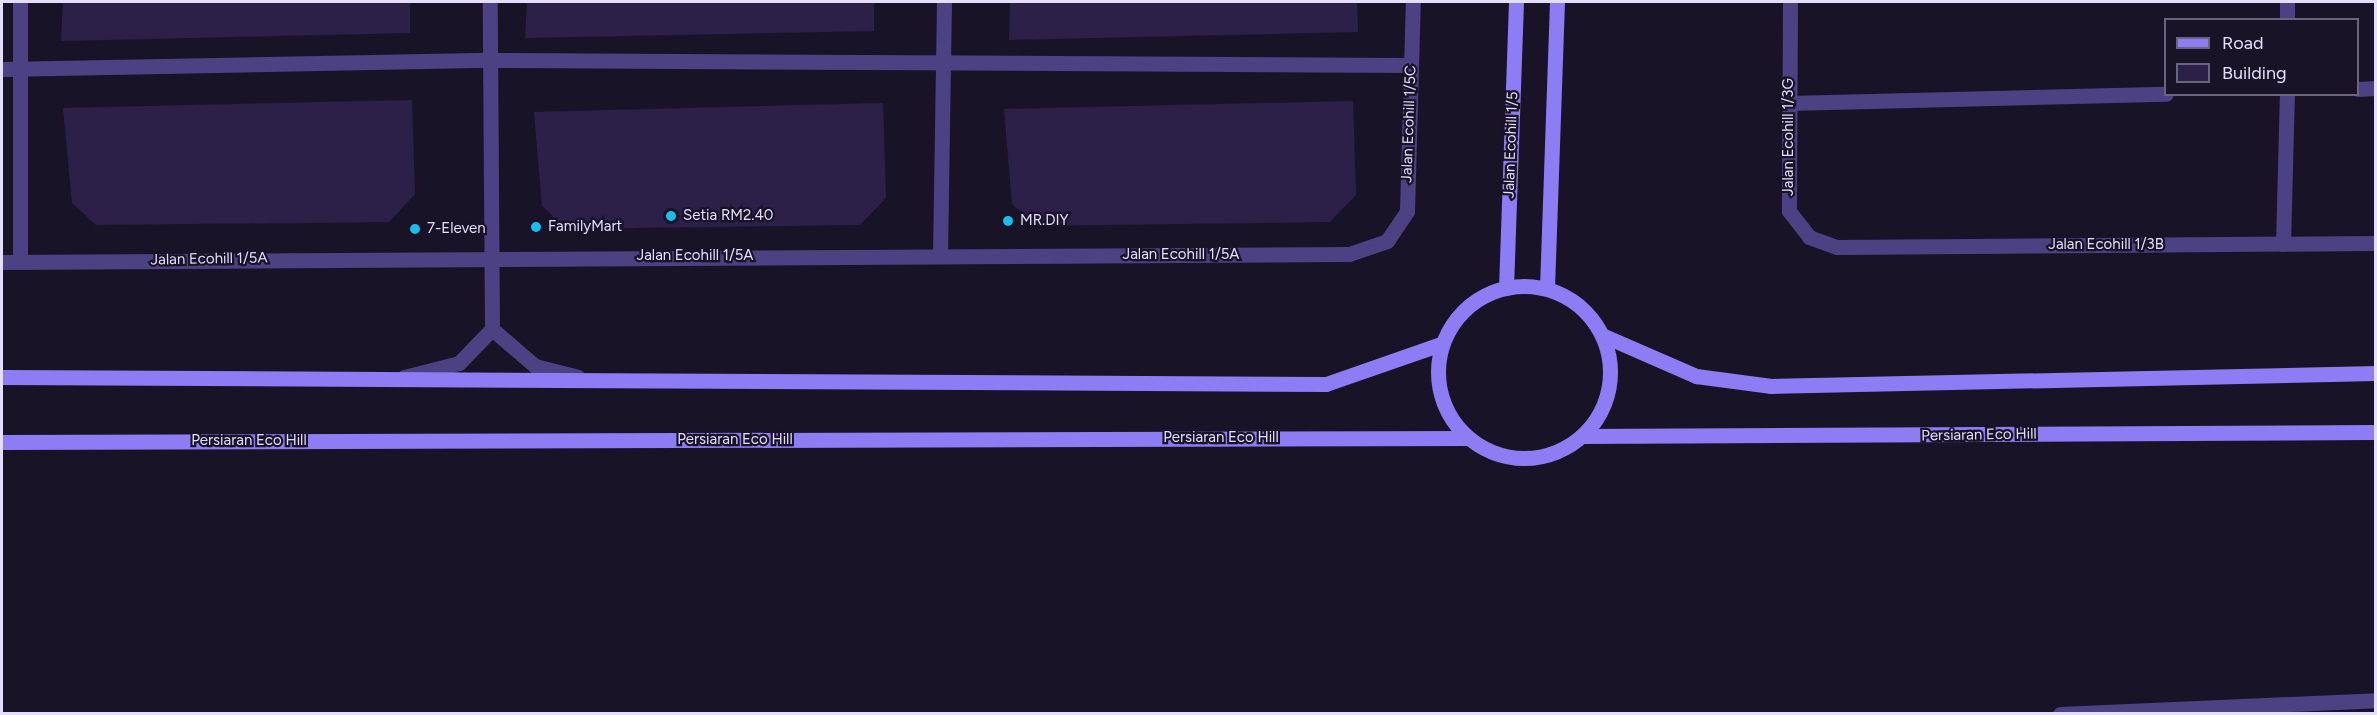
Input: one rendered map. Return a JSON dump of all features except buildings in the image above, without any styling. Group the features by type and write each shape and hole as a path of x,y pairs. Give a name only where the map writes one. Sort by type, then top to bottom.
{"street":[{"path":"20,2 20,261"},
{"path":"393,379 459,363 492,329 489,256 490,2"},
{"path":"940,256 945,2"},
{"name":"Jalan Ecohill 1/5C","path":"1387,241 1407,211 1413,2"},
{"name":"Jalan Ecohill 1/5","path":"1506,288 1516,2"},
{"path":"1468,438 1440,395 1441,345 1472,302 1506,288 1547,288 1557,2"},
{"name":"Jalan Ecohill 1/3G","path":"1790,2 1789,211 1809,237 1837,247"},
{"path":"2287,2 2287,18"},
{"path":"2,69 490,60 944,60 1411,65"},
{"path":"2359,88 2376,88"},
{"path":"1788,103 2164,94"},
{"path":"2283,244 2287,96"},
{"name":"Jalan Ecohill 1/5A","path":"2,262 489,256 1349,254 1387,241"},
{"name":"Jalan Ecohill 1/3B","path":"1837,247 2376,243"},
{"name":"Persiaran Eco Hill","path":"1547,288 1589,314 1602,335 1610,361 1609,389 1599,414 1582,436"},
{"path":"492,329 535,366 590,380"},
{"path":"1602,335 1696,376 1770,386 2376,373"},
{"path":"2,377 1326,384 1441,345"},
{"name":"Persiaran Eco Hill","path":"2,442 1468,438 1513,457 1537,457 1582,436 2376,432"},
{"path":"2060,714 2376,700"}],"place":[{"name":"Setia RM2.40","path":"671,216"},
{"name":"MR.DIY","path":"1008,221"},
{"name":"FamilyMart","path":"536,227"},
{"name":"7-Eleven","path":"415,229"}]}
